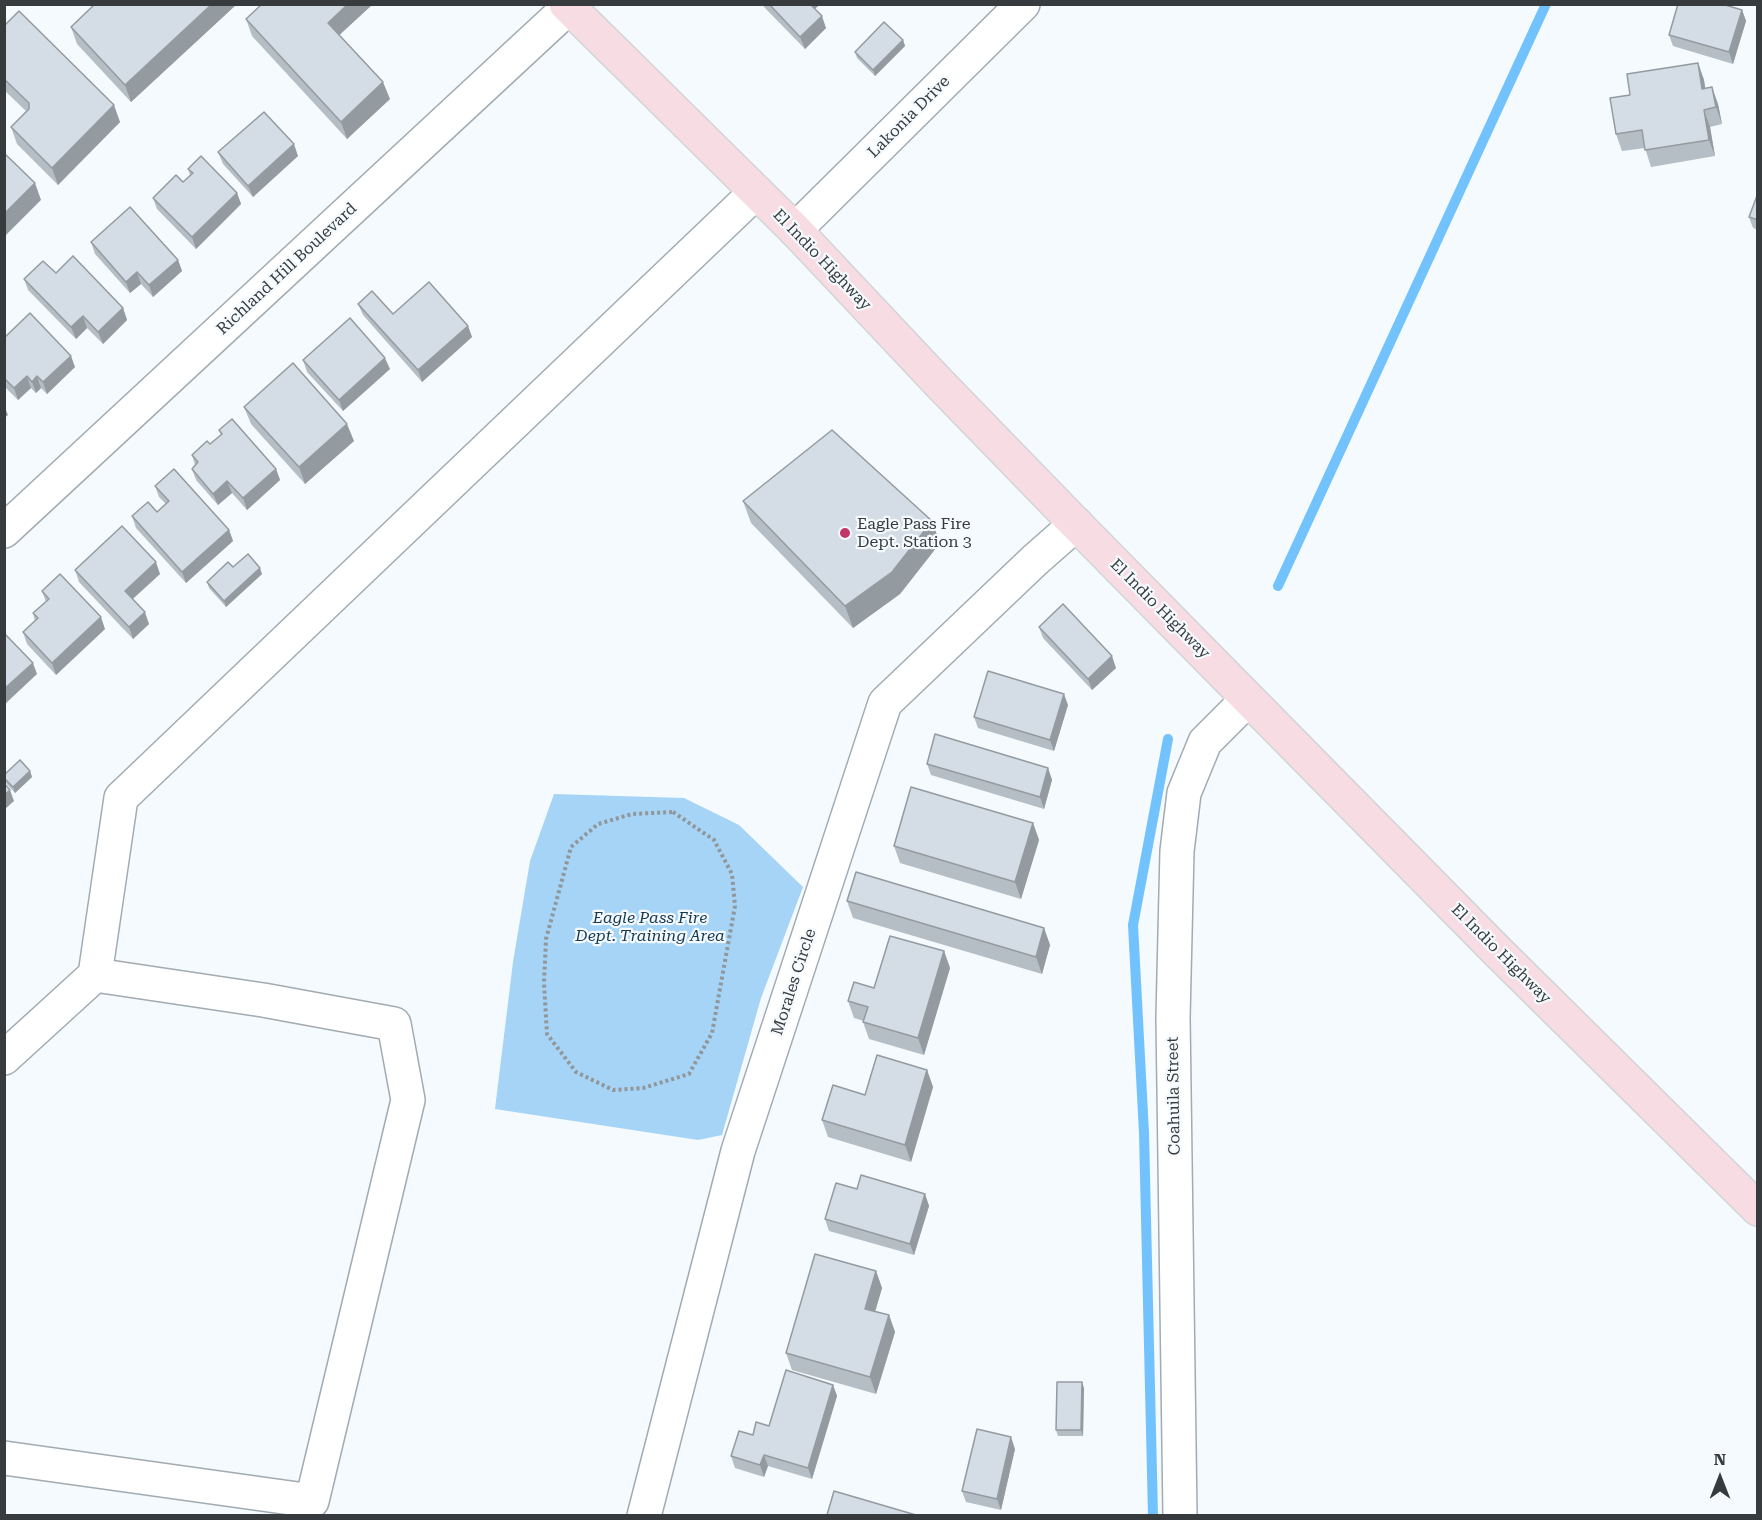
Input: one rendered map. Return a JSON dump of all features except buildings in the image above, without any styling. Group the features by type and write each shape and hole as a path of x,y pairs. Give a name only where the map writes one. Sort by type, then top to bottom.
{"main road":[{"name":"El Indio Highway","path":"568,6 795,230 940,384 1248,699 1758,1209"}],"street":[{"name":"Lakonia Drive","path":"795,230 1023,4"},
{"name":"Richland Hill Boulevard","path":"4,531 568,6"},
{"path":"4,1058 95,975 122,798 756,192"},
{"name":"Morales Circle","path":"644,1515 738,1152 885,703 1076,524"},
{"name":"Coahuila Street","path":"1180,1515 1173,1029 1177,851 1184,793 1205,742 1248,699"},
{"path":"4,1458 312,1501 408,1100 393,1024 264,1000 95,975"}],"path":[{"path":"673,812 714,840 732,874 735,906 712,1033 689,1074 643,1088 613,1090 576,1072 548,1034 544,983 546,939 571,847 598,824 632,814 673,812"}],"green space":[{"name":"Eagle Pass Fire Dept. Training Area","path":"554,794 684,798 739,825 803,887 761,998 722,1135 698,1140 495,1109 513,962 530,861"}],"waterway":[{"path":"1278,586 1546,4"},
{"path":"1153,1516 1144,1133 1133,925 1168,739"}],"place":[{"name":"Eagle Pass Fire Dept. Station 3","path":"845,533"}]}
